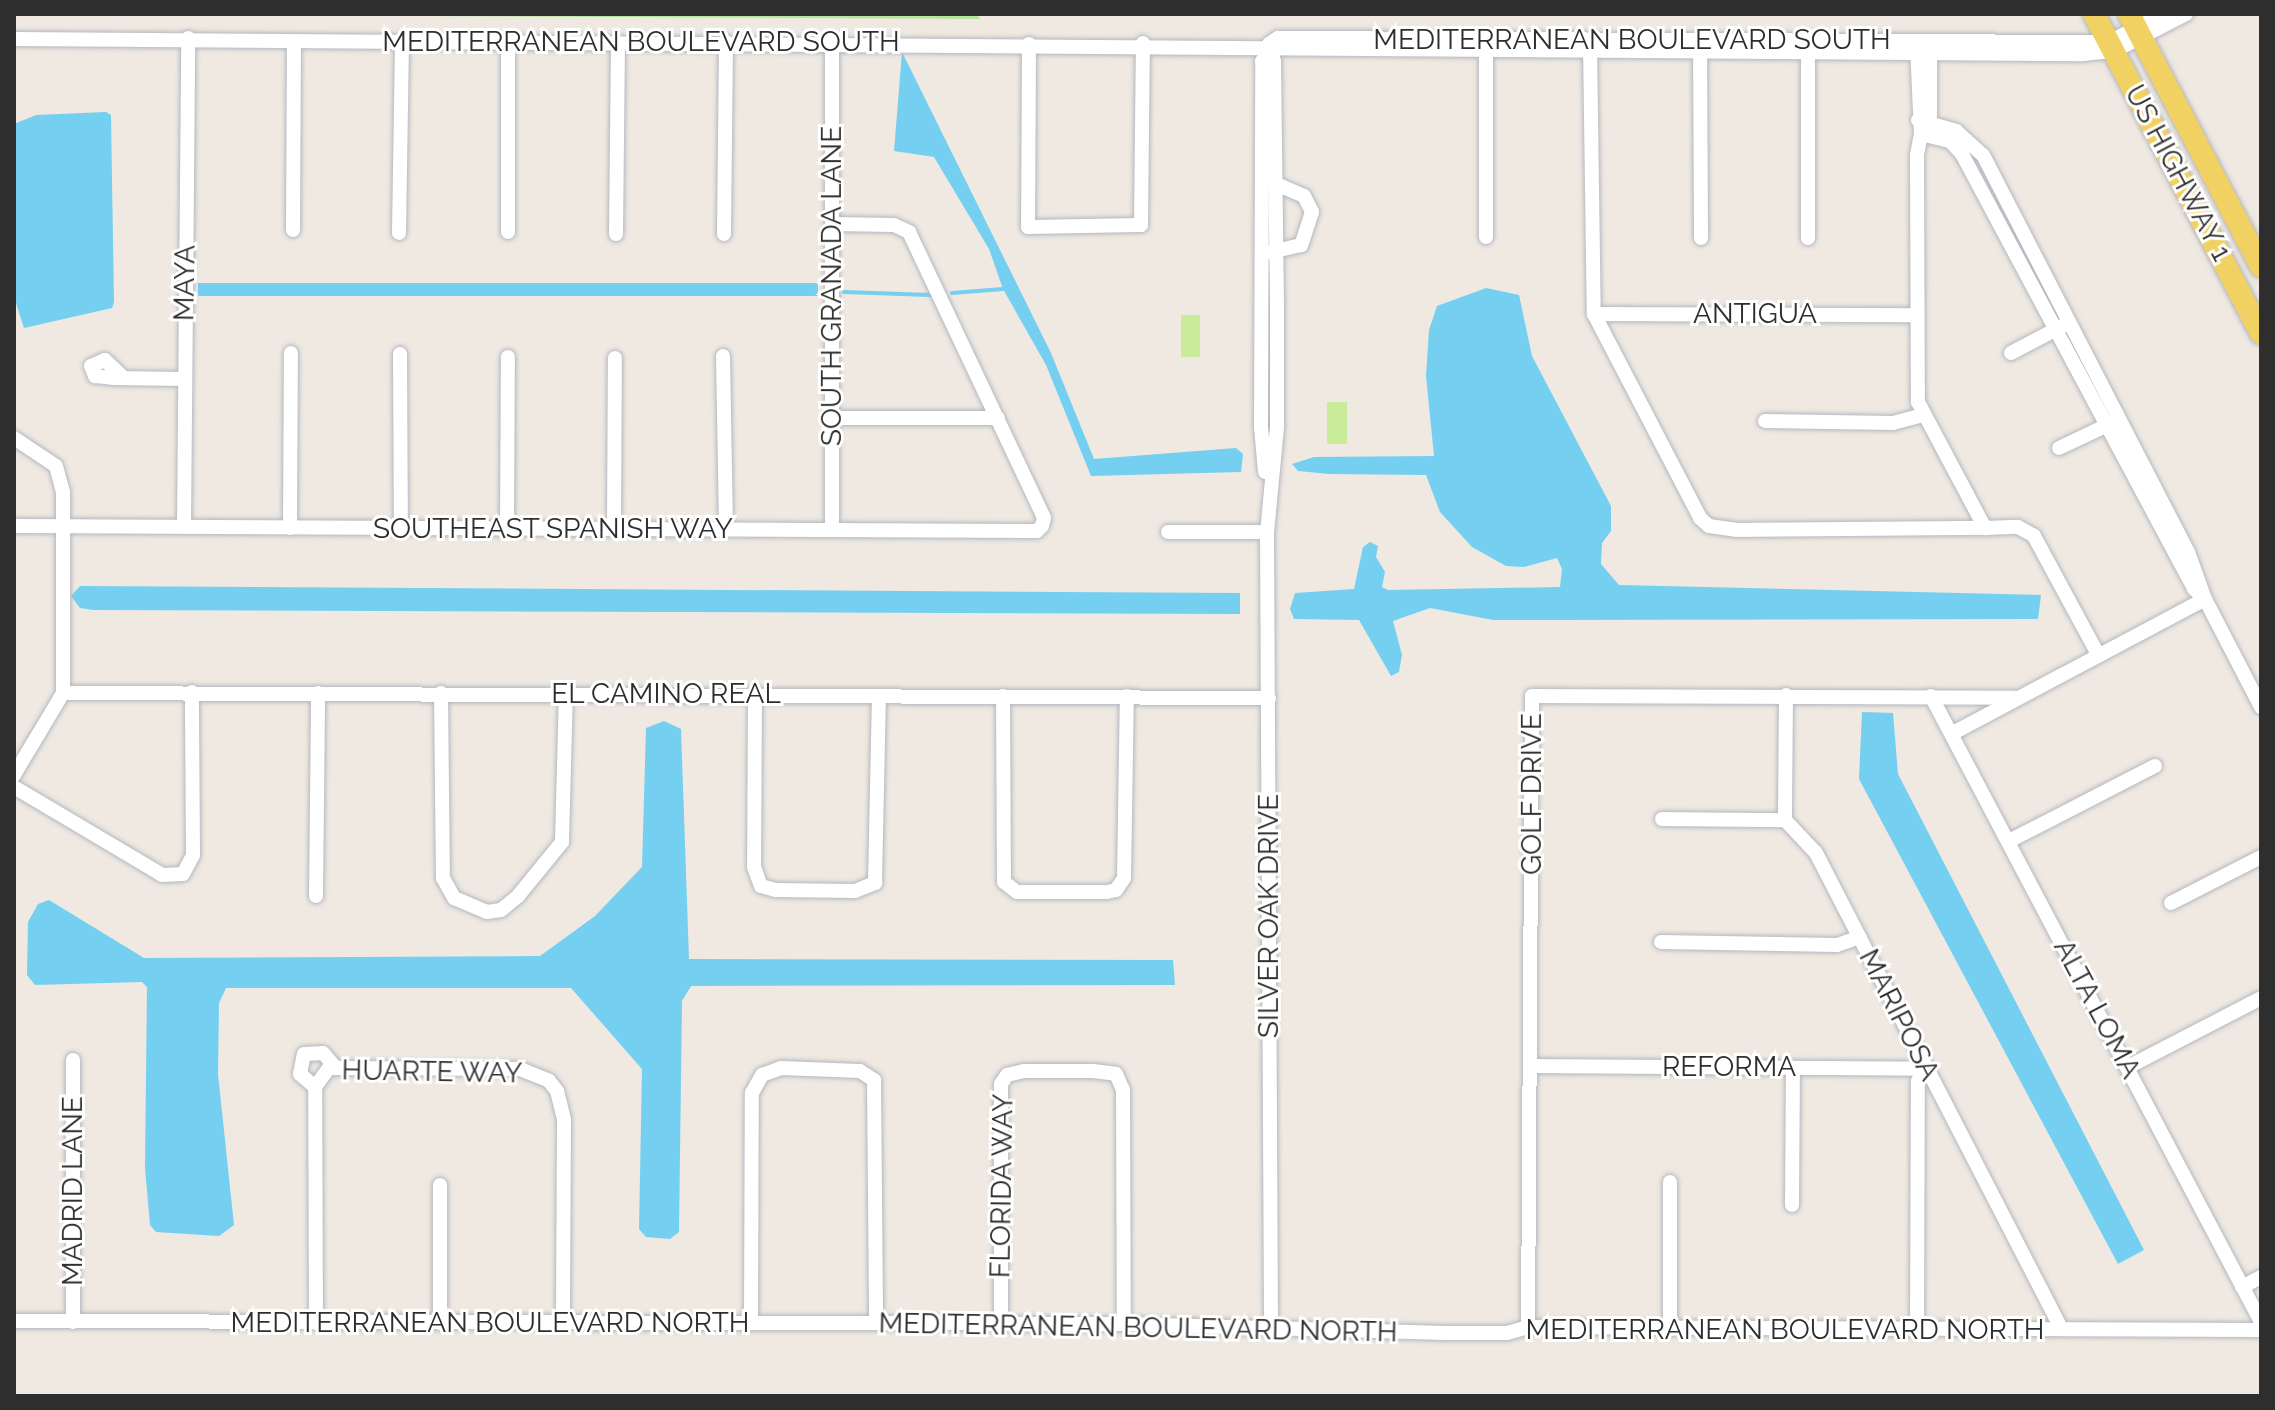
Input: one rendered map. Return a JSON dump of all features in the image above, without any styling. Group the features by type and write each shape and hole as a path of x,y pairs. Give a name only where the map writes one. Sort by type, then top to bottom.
{"main road":[{"name":"US HIGHWAY 1","path":"2094,14 2261,333"},
{"name":"US HIGHWAY 1","path":"2136,28 2261,267"}],"street":[{"path":"2136,28 2163,14"},
{"path":"2136,28 2186,14"},
{"name":"MEDITERRANEAN BOULEVARD SOUTH","path":"14,39 1143,43 1269,50 1486,45 1998,48 2112,46 2136,28"},
{"name":"MAYA","path":"184,527 188,38"},
{"path":"293,230 294,41"},
{"path":"399,233 402,41"},
{"path":"508,41 508,232"},
{"path":"724,234 726,42"},
{"name":"SOUTH GRANADA LANE","path":"832,42 832,530"},
{"path":"616,234 618,43"},
{"path":"1029,44 1028,227 1141,225 1143,43"},
{"path":"1486,45 1486,237"},
{"path":"1590,46 1594,314 1700,518 1709,526 2018,527 2034,536 2099,656"},
{"path":"1700,46 1701,238"},
{"path":"1808,46 1808,238"},
{"path":"1924,47 1923,126 1917,155 1916,385 1923,415 1985,528"},
{"name":"SILVER OAK DRIVE","path":"1269,50 1262,61 1269,252 1261,427 1268,504 1271,1327"},
{"path":"1923,126 1950,141 1962,154 2062,326 2194,589 2205,599 2261,707"},
{"path":"1268,180 1304,196 1312,212 1301,245 1269,252"},
{"path":"832,418 998,418 909,232 894,225 833,224"},
{"name":"ANTIGUA","path":"1594,314 1915,315"},
{"path":"2011,353 2062,326"},
{"path":"290,528 291,353"},
{"path":"400,354 401,528"},
{"path":"723,356 726,529"},
{"path":"507,528 508,357"},
{"path":"614,528 615,358"},
{"path":"123,377 184,379"},
{"path":"1765,421 1893,423 1923,415"},
{"name":"SOUTHEAST SPANISH WAY","path":"14,526 1048,529 998,418"},
{"path":"2059,448 2113,423"},
{"path":"14,438 60,473 63,693 14,775"},
{"path":"1168,532 1267,532"},
{"name":"GOLF DRIVE","path":"1953,733 2205,599"},
{"path":"14,787 176,884 189,868 193,855 192,692"},
{"name":"EL CAMINO REAL","path":"63,693 755,693 1269,698"},
{"path":"316,896 318,693"},
{"path":"441,693 443,878 454,898 487,912 518,896 562,842 566,693"},
{"path":"755,693 754,867 761,886 792,890 855,891 875,883 879,696"},
{"path":"1662,819 1785,820 1786,695"},
{"path":"1003,696 1004,882 1017,892 1107,892 1116,890 1124,878 1127,696"},
{"name":"GOLF DRIVE","path":"1528,1327 1532,696 2014,698"},
{"name":"ALTA LOMA","path":"1931,696 2261,1322"},
{"path":"2009,841 2155,766"},
{"name":"MARIPOSA","path":"1785,820 1816,853 2061,1328"},
{"path":"2171,903 2261,857"},
{"path":"1661,942 1837,945 1860,937"},
{"path":"2128,1067 2261,998"},
{"path":"315,1087 300,1074 304,1054 323,1053 336,1068"},
{"name":"MADRID LANE","path":"73,1060 73,1322"},
{"name":"REFORMA","path":"1532,1066 1925,1069"},
{"name":"HUARTE WAY","path":"316,1323 315,1087 323,1072 336,1068 520,1069 549,1081 557,1091 564,1120 563,1322"},
{"path":"751,1323 752,1093 762,1075 781,1068 860,1071 874,1080 876,1323"},
{"path":"1792,1205 1793,1068"},
{"path":"1917,1328 1918,1081 1925,1069"},
{"name":"FLORIDA WAY","path":"1001,1324 1001,1084 1012,1073 1065,1071 1108,1072 1121,1079 1124,1324"},
{"path":"1670,1182 1670,1329"},
{"path":"440,1185 440,1323"},
{"path":"2242,1287 2261,1277"},
{"name":"MEDITERRANEAN BOULEVARD NORTH","path":"14,1321 1124,1324 1446,1333 1507,1333 1528,1327 2261,1330"}],"green space":[{"path":"128,14 977,14 980,19 425,16"},
{"path":"1181,315 1200,315 1200,357 1181,357"},
{"path":"1327,402 1347,402 1347,444 1327,444"}],"water":[{"path":"902,52 1051,353 1094,459 1236,448 1243,454 1241,472 1091,476 1046,365 1003,289 989,249 934,157 894,151"},
{"path":"106,112 111,115 112,308 24,328 14,297 14,124 36,115"},
{"path":"198,283 818,283 818,296 198,296"},
{"path":"1486,288 1519,295 1532,356 1611,506 1611,531 1602,543 1601,564 1619,585 2041,595 2038,619 1493,620 1430,608 1393,621 1402,655 1399,672 1391,676 1359,620 1294,619 1290,609 1295,593 1354,589 1363,547 1370,542 1378,546 1376,557 1385,572 1382,587 1388,590 1560,587 1562,569 1557,558 1524,567 1506,566 1472,547 1440,512 1426,475 1329,474 1298,471 1292,464 1314,457 1434,456 1426,376 1429,330 1437,306"},
{"path":"80,586 1240,593 1240,614 93,610 80,608 71,596"},
{"path":"1862,712 1893,713 1898,774 2144,1250 2118,1264 1859,779"},
{"path":"664,721 681,729 689,959 1173,960 1175,985 691,986 682,1001 679,1232 670,1239 646,1237 639,1229 642,1069 571,988 226,988 219,1003 218,1074 234,1225 219,1236 156,1232 150,1225 145,1168 147,987 142,982 35,985 27,975 28,922 38,904 49,900 144,958 540,956 595,916 642,867 646,728"}],"waterway":[{"path":"952,293 1003,289"},
{"path":"844,292 930,295"}]}
